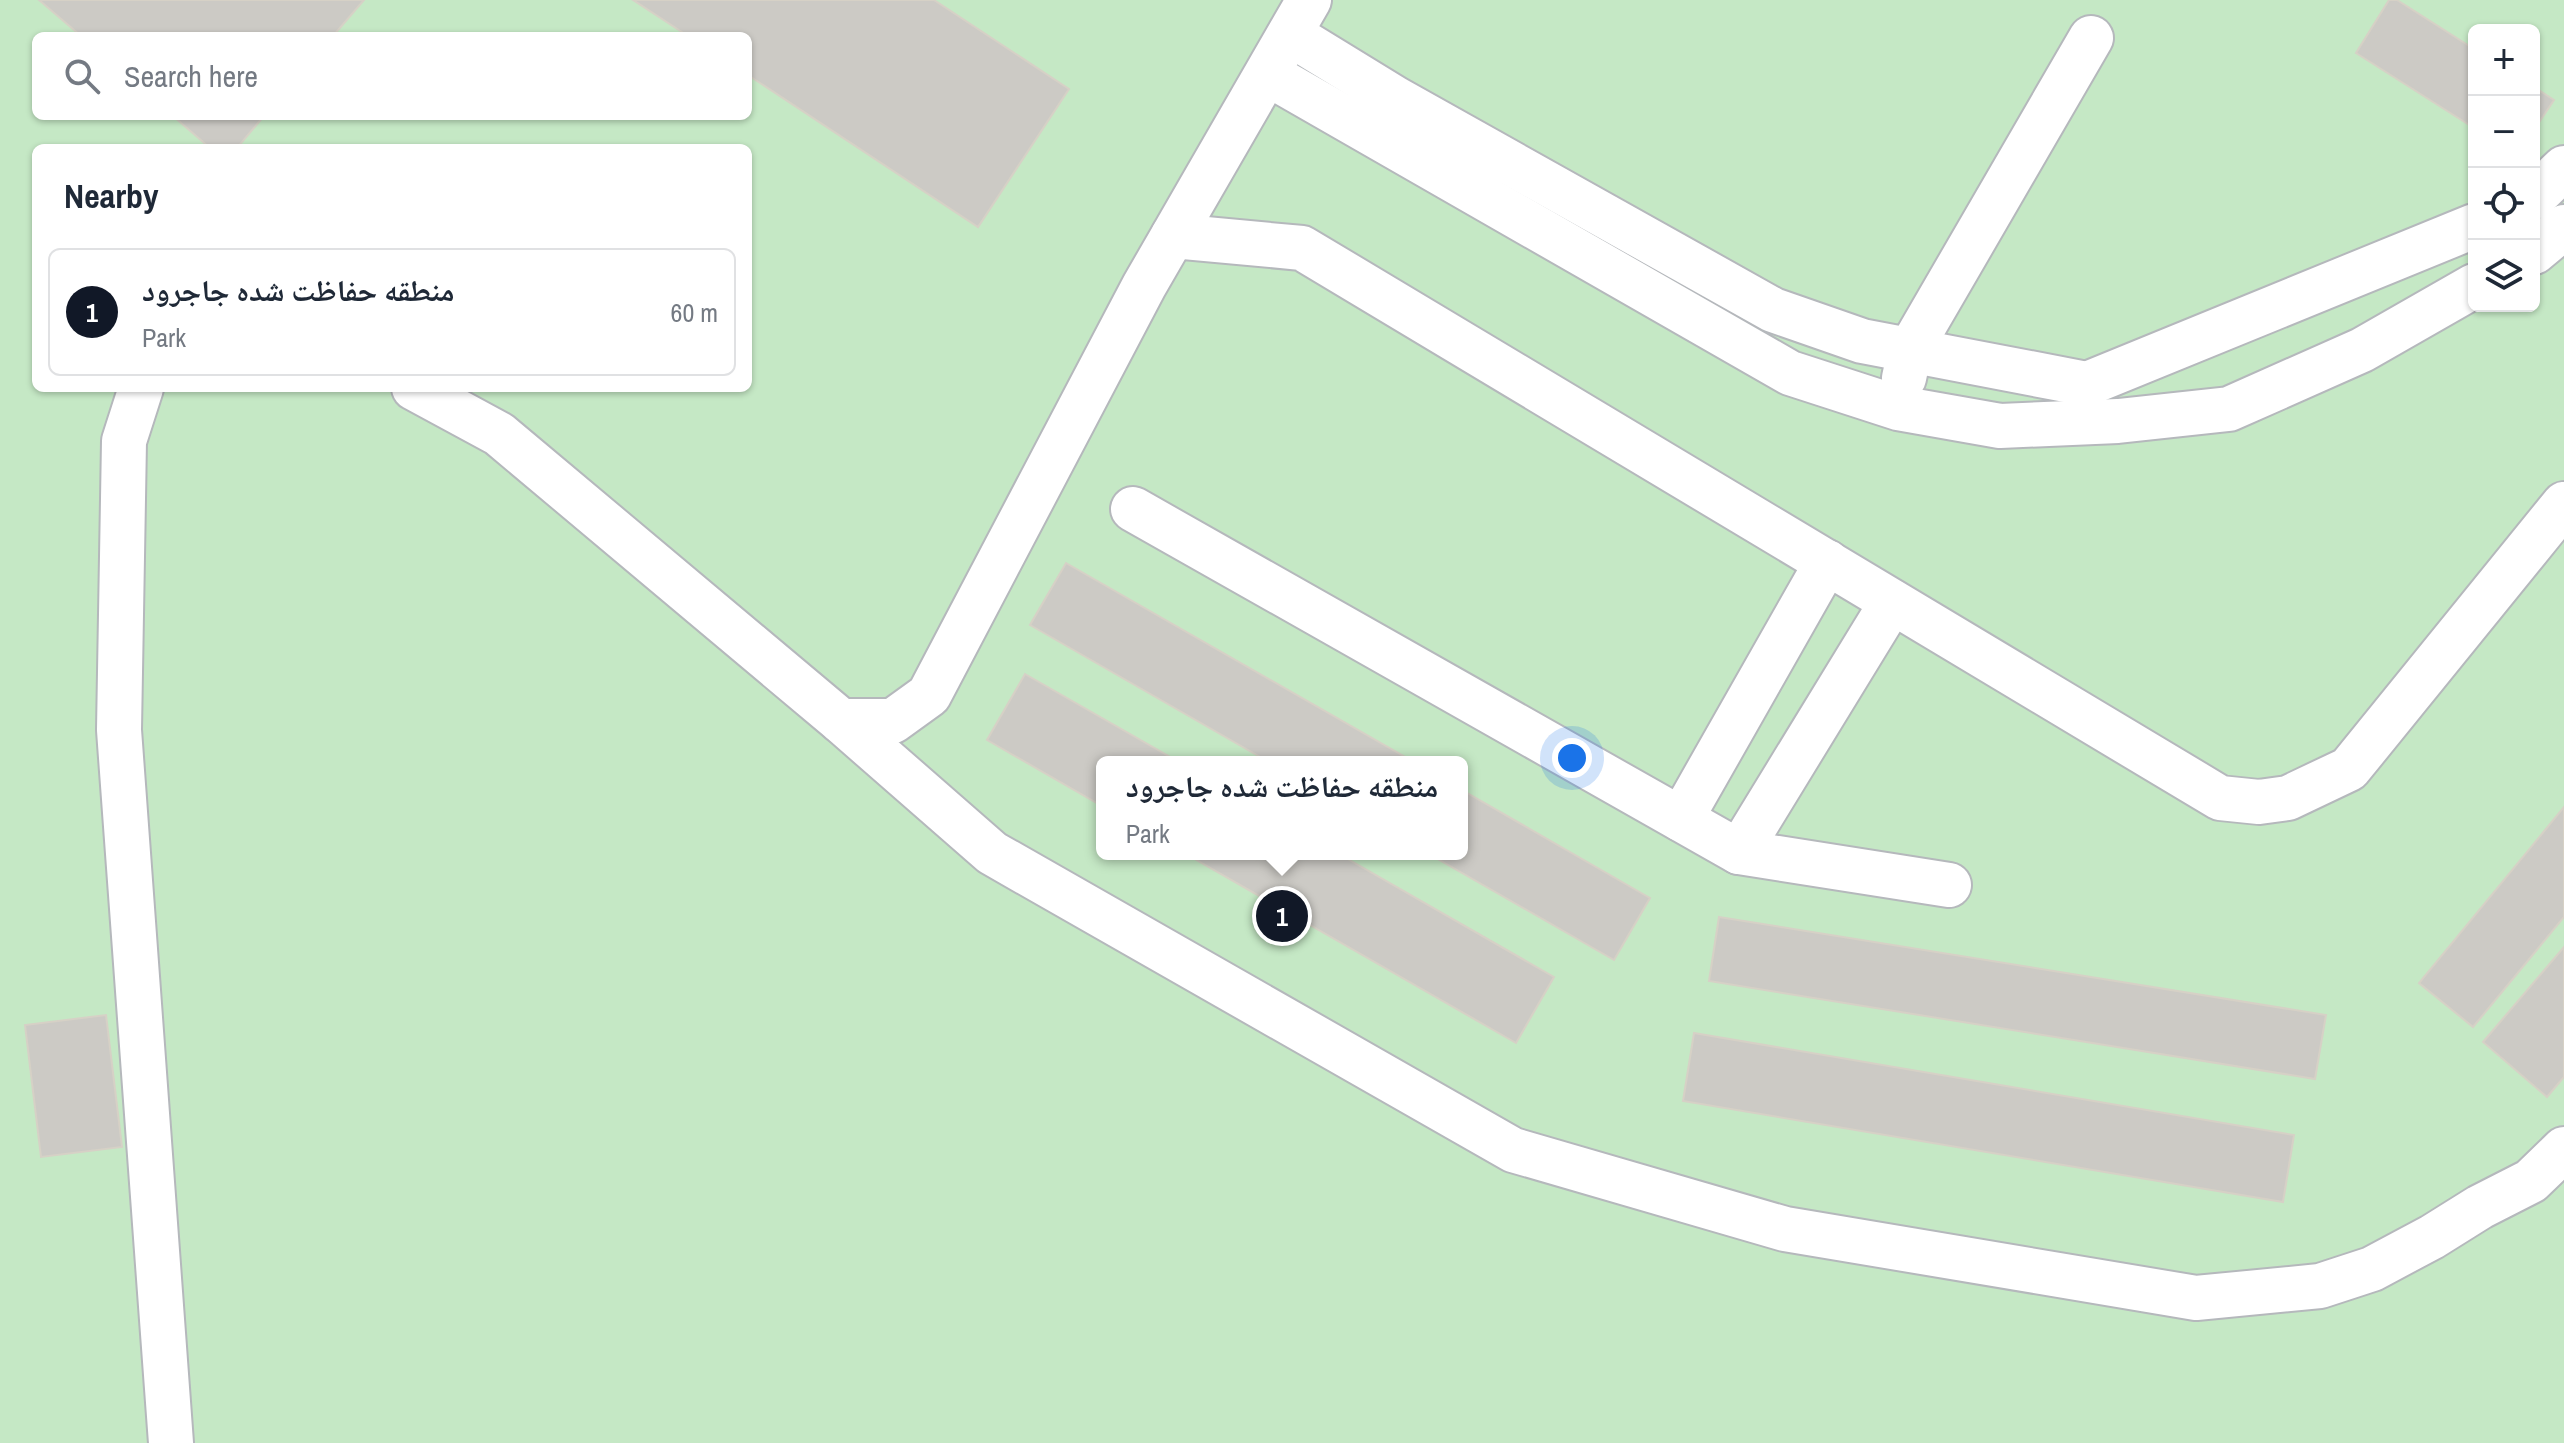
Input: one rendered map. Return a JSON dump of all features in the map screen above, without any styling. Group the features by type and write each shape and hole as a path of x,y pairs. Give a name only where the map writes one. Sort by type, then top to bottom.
{"lane":[{"path":"841,721 893,721 929,695 1144,286 1300,17 1325,0"},
{"path":"1300,17 1396,99 1773,310 1862,341 2087,384 2468,228"},
{"path":"1898,408 1910,350 2091,38"},
{"path":"1268,74 1790,373 1898,408 2000,426 2118,421 2229,409 2362,350 2468,289"},
{"path":"2540,191 2564,168"},
{"path":"1173,236 1302,248 2220,798 2259,802 2288,798 2349,769 2564,504"},
{"path":"140,392 124,441 119,730 171,1443"},
{"path":"421,392 499,434 841,721 992,853 1513,1150 1785,1229 2196,1298 2320,1286 2372,1269 2531,1181 2564,1149"},
{"path":"1133,509 1739,852 1949,885"},
{"path":"1681,819 1827,562"},
{"path":"1739,852 1892,602"}],"green space":[{"path":"0,0 2564,0 2564,1443 0,1443"}],"building":[{"path":"39,0 364,0 336,32 76,32"},
{"path":"633,0 934,0 1069,89 978,227 752,78 752,32 682,32"},
{"path":"2389,0 2397,0 2468,45 2468,124 2356,53"},
{"path":"2540,91 2554,100 2540,121"},
{"path":"178,120 261,120 240,144 205,144"},
{"path":"1066,563 1404,756 1259,756 1030,625"},
{"path":"1025,674 1168,756 1096,756 1096,803 987,740"},
{"path":"1468,793 1650,898 1614,960 1439,860 1468,860"},
{"path":"2564,807 2564,917 2473,1027 2419,983"},
{"path":"1196,860 1349,860 1554,977 1516,1043"},
{"path":"1719,917 2326,1015 2315,1079 1709,981"},
{"path":"2564,947 2564,1077 2547,1097 2483,1042"},
{"path":"106,1015 122,1147 41,1157 25,1025"},
{"path":"1694,1033 2294,1135 2283,1202 1683,1101"}],"place":[{"name":"منطقه حفاظت شده جاجرود","path":"1282,916"}]}
